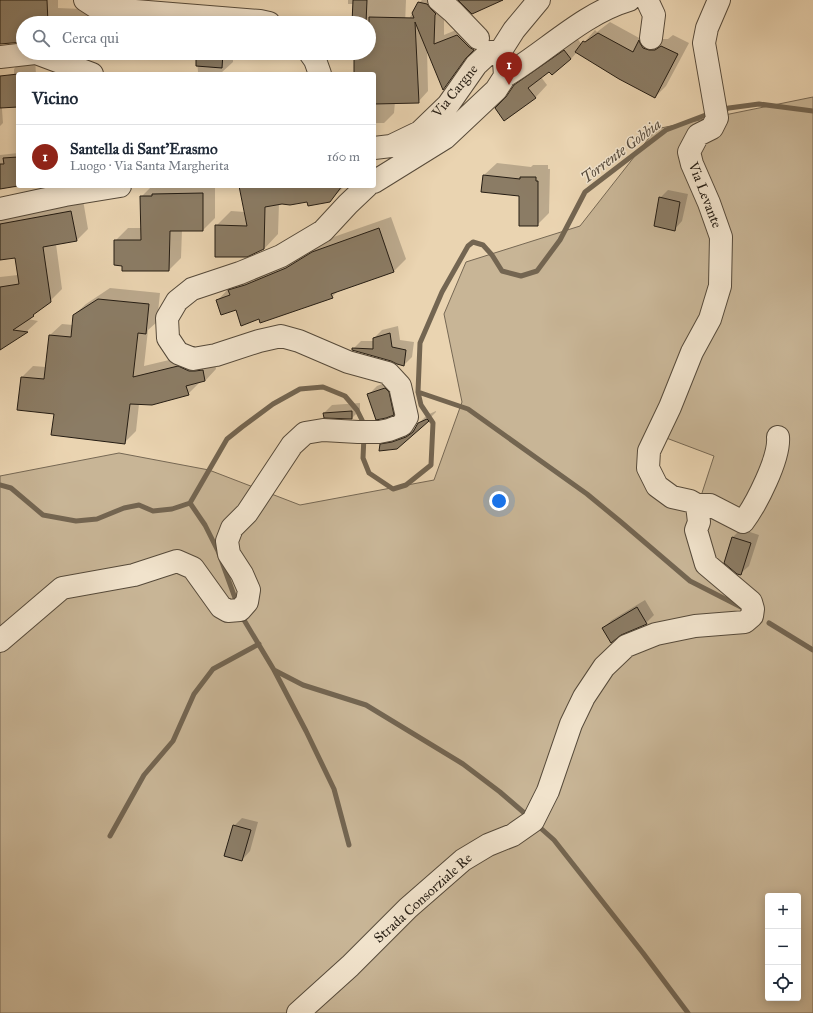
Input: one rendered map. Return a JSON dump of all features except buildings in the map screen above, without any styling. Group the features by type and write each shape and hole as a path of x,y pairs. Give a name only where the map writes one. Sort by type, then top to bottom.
{"street":[{"path":"85,0 99,9 198,16"},
{"path":"439,0 454,12 478,38"},
{"path":"505,76 504,61 500,52 514,30 539,0"},
{"path":"376,181 445,138 496,90 505,76 522,66 566,33 616,4 629,0"},
{"path":"647,0 654,15 650,38"},
{"name":"Via Levante","path":"719,0 707,28 704,43 708,91 717,118 712,128 698,135 689,152 692,164 709,203 721,237 720,286 710,319 692,352 670,407 649,451 648,468 657,486 672,497 690,501 697,505 710,505 743,522 750,513 766,482 779,445 778,437"},
{"name":"Via Cargne","path":"376,148 391,146 420,132 448,105 476,65 490,52 500,52"},
{"path":"0,56 16,55"},
{"path":"54,60 87,72"},
{"path":"315,60 319,72"},
{"path":"0,209 103,188"},
{"path":"0,641 62,588 134,575 177,561 193,568 221,607 228,611 240,610 247,602 249,590 242,574 229,554 227,540 232,528 247,513 292,445 305,433 323,430 369,432 389,430 402,425 407,417 400,386 388,373 348,362 299,341 281,336 193,359 178,353 168,338 167,318 177,301 192,289 281,256 323,231 365,188"},
{"name":"Strada Consorziale Re","path":"298,1013 350,966 408,908 463,860 488,845 513,836 533,821 548,791 571,724 584,697 604,667 626,646 656,634 695,626 745,622 752,616 753,608 751,602 706,564 696,530 699,522 697,505"}],"shaded area":[{"path":"813,97 813,1013 0,1013 0,476 119,453 209,470 300,505 434,480 462,402 444,314 466,262 580,226 656,129","holes":["661,436 714,456 701,496 658,481 652,455"]}],"waterway":[{"name":"Torrente Gobbia","path":"721,110 759,104 813,111"},
{"name":"Torrente Gobbia","path":"364,436 363,458 369,473 393,489 406,485 431,465 433,423 421,405 418,392 420,343 442,292 468,246 473,242 483,245 492,255 502,271 521,276 537,271 560,240 585,192 666,130 711,113"},
{"name":"Torrente Gobbia","path":"0,485 11,488 43,515 76,521 97,519 124,508 139,505 153,511 172,509 190,503 227,439 273,404 300,389 323,387 345,396 357,410 365,426"},
{"path":"418,392 468,409 587,494 690,581 741,607"},
{"path":"190,503 205,525 218,551 235,598"},
{"path":"244,620 274,670 334,789 349,845"},
{"path":"769,623 813,650"},
{"path":"110,836 144,775 173,741 194,694 213,669 259,644"},
{"path":"274,670 303,685 366,705 463,764 500,792 529,817"},
{"path":"536,824 554,840 688,1013"}],"place":[{"name":"Santella di Sant'Erasmo","path":"509,85"}]}
